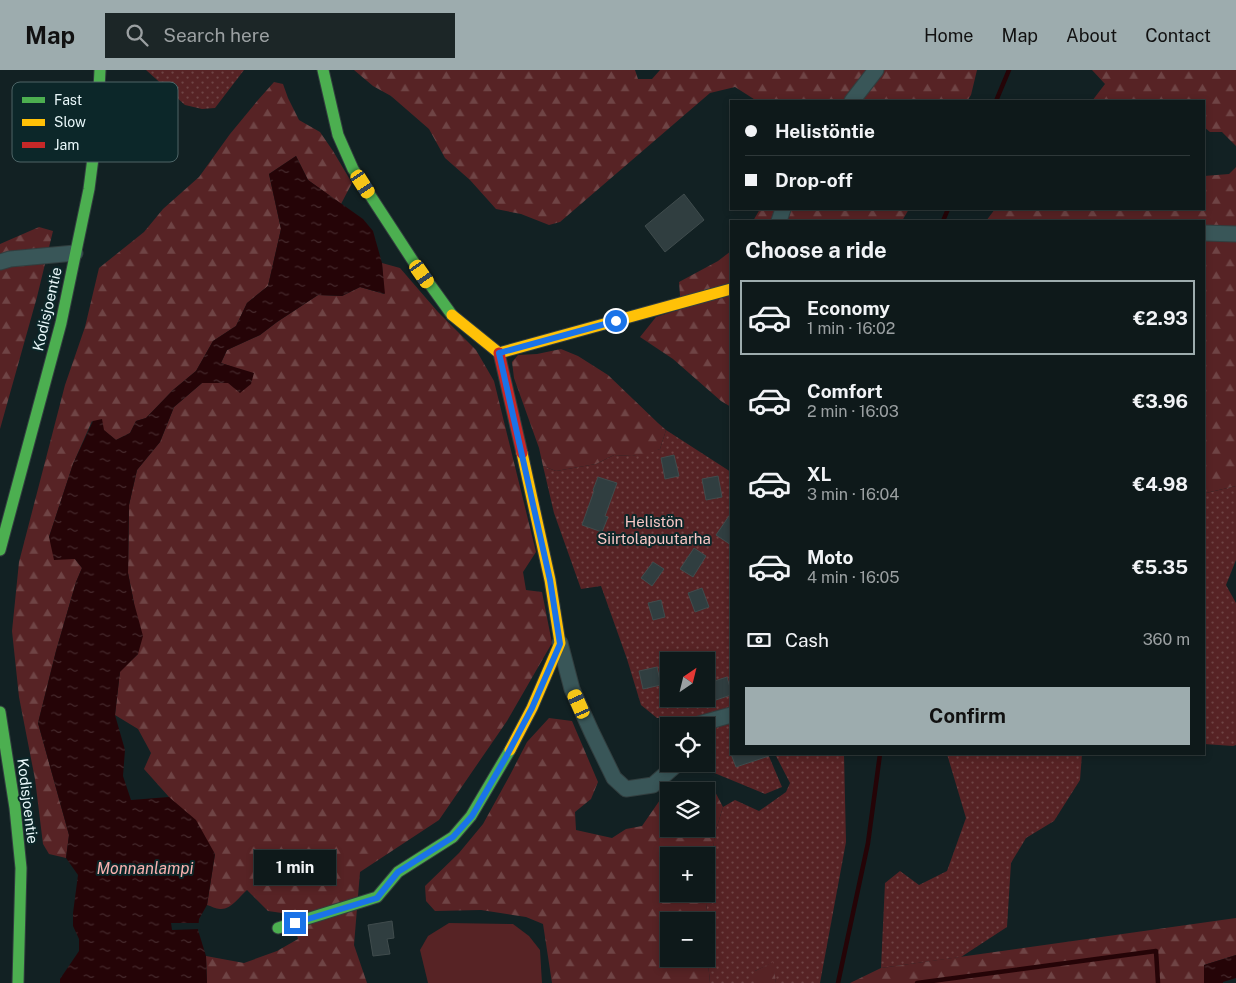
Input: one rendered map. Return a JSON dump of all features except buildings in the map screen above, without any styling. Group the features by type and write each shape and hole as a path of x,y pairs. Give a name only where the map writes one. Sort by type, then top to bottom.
{"street":[{"path":"323,70 338,135 353,169 452,316 499,353 550,580 560,644 572,689 614,778 626,789 652,785 667,772"},
{"path":"853,100 876,70"},
{"name":"Kodisjoentie","path":"0,550 61,322 92,162"},
{"path":"1205,233 1236,234"},
{"path":"0,262 10,259 75,253"},
{"path":"499,353 730,289"},
{"path":"278,928 377,898 398,872 453,837 472,816 506,757 532,708 560,644"},
{"name":"Kodisjoentie","path":"0,712 15,808 21,868 18,983"},
{"path":"715,720 730,715"}],"green space":[{"path":"146,70 244,70 215,108 202,109 185,105 178,99 178,82 159,82"},
{"path":"354,70 635,70 638,79 652,79 660,70 977,70 971,95 968,100 755,100 735,87 710,93 560,222 549,225 521,214 496,209 470,180 445,158 429,129 391,96 373,86"},
{"path":"1092,70 1236,70 1236,146 1222,132 1210,132 1205,128 1205,100 1093,100 1105,84"},
{"path":"274,82 283,84 299,120 320,132 352,183 341,204 308,180 296,156 269,174 281,229 268,286 247,303 236,326 213,341 196,371 173,390 146,418 136,421 130,433 116,440 92,421 73,464 49,537 75,559 82,568 76,582 56,651 38,723 69,835 66,858 49,854 43,844 35,779 19,697 12,631 19,562 65,385 85,327 99,268 144,232 163,209 199,177 230,134"},
{"path":"1236,167 1236,486 1206,493 1205,496 1205,220 987,220 994,210 1205,210 1205,176 1229,174"},
{"path":"759,210 908,210 903,220 754,220"},
{"path":"39,227 53,231 37,297 0,429 0,244"},
{"path":"730,252 730,406 721,401 673,359 640,337 656,317 681,309 679,282 718,261"},
{"path":"382,263 400,268 438,312 476,350 494,381 536,552 523,572 526,590 542,592 552,643 507,721 439,820 360,872 354,945 367,983 207,983 206,956 244,963 277,951 298,939 294,921 282,913 268,911 247,890 235,902 224,909 207,905 215,854 144,769 151,753 138,729 115,715 120,671 138,654 134,603 128,573 129,505 137,470 160,442 174,407 202,383 228,383 233,367 221,363 227,350 260,335 318,295 342,296 360,287 384,294"},
{"path":"561,349 578,356 608,375 666,430 660,449 632,456 614,455 596,464 556,471 543,466 539,448 514,378 512,362 518,355 537,354"},
{"name":"Helistön Siirtolapuutarha","path":"666,430 730,471 730,755 768,755 782,787 765,794 712,772 715,772 715,717 676,716 657,718 641,705 601,586 581,589 554,513 543,466 556,471 596,464 614,455 632,456 660,449"},
{"path":"1236,486 1236,560 1226,585 1236,603 1236,745 1233,746 1205,744 1206,493"},
{"path":"549,718 572,721 598,782 591,799 575,812 576,830 612,838 626,829 642,826 660,800 660,837 715,837 713,847 660,847 660,902 707,902 706,912 660,912 660,967 708,967 710,983 552,983 543,924 526,917 481,910 435,911 426,901 425,886 459,853 483,824 527,742"},
{"path":"776,755 844,755 846,842 820,983 776,983 772,963 755,971 755,983 710,983 708,967 715,967 715,912 706,912 707,902 715,902 715,847 713,847 715,833 723,807 735,800 759,811 786,792 790,783"},
{"path":"947,755 1082,755 1080,780 1054,821 1026,838 1011,863 1007,927 961,957 881,968 885,883 900,871 919,885 947,871 966,818"},
{"path":"715,792 723,807 715,833"},
{"path":"1236,918 1236,955 1204,965 1204,983 850,983 881,968"},
{"path":"449,923 513,924 529,936 540,950 542,983 428,983 420,950 428,936"},
{"path":"773,962 776,983 755,983 755,971"}],"water":[{"name":"Monnanlampi","path":"296,156 308,180 363,219 373,231 382,263 385,294 360,287 342,296 318,295 260,335 227,350 221,363 254,373 251,384 240,393 228,383 202,383 174,407 160,442 137,470 129,505 128,573 143,636 138,654 120,672 115,715 125,750 123,776 131,800 169,797 196,820 215,854 207,905 199,919 198,930 206,956 207,983 60,983 60,979 79,951 79,939 73,926 78,875 66,858 69,835 38,723 56,651 76,582 82,568 75,559 54,560 49,537 73,464 93,421 102,419 104,430 116,440 130,433 136,421 146,418 173,390 196,371 213,341 236,326 247,303 268,286 281,229 269,174"},
{"path":"1236,955 1236,978 1223,983 1204,983 1204,965"}],"pier":[{"path":"171,923 201,923 201,929 172,930"}],"waterway":[{"path":"996,100 1009,70"},
{"path":"943,220 948,210"},
{"path":"838,983 868,843 880,755"},
{"path":"917,983 1156,951 1158,983"}],"traffic: fast":[{"path":"99,82 100,70"},
{"path":"323,70 338,135 353,169 413,261 452,315"},
{"path":"0,550 61,323 89,189 92,162"},
{"path":"0,712 15,808 21,868 18,983"},
{"path":"278,928 377,897 398,872 453,837 471,816 510,750"}],"traffic: slow":[{"path":"452,315 499,353 730,289"},
{"path":"510,750 532,708 560,643 550,580 522,453"}],"traffic: jam":[{"path":"499,353 522,453"}],"route":[{"path":"295,923 377,898 398,872 453,837 472,816 506,757 532,708 560,644 550,580 499,353 616,321"}]}
